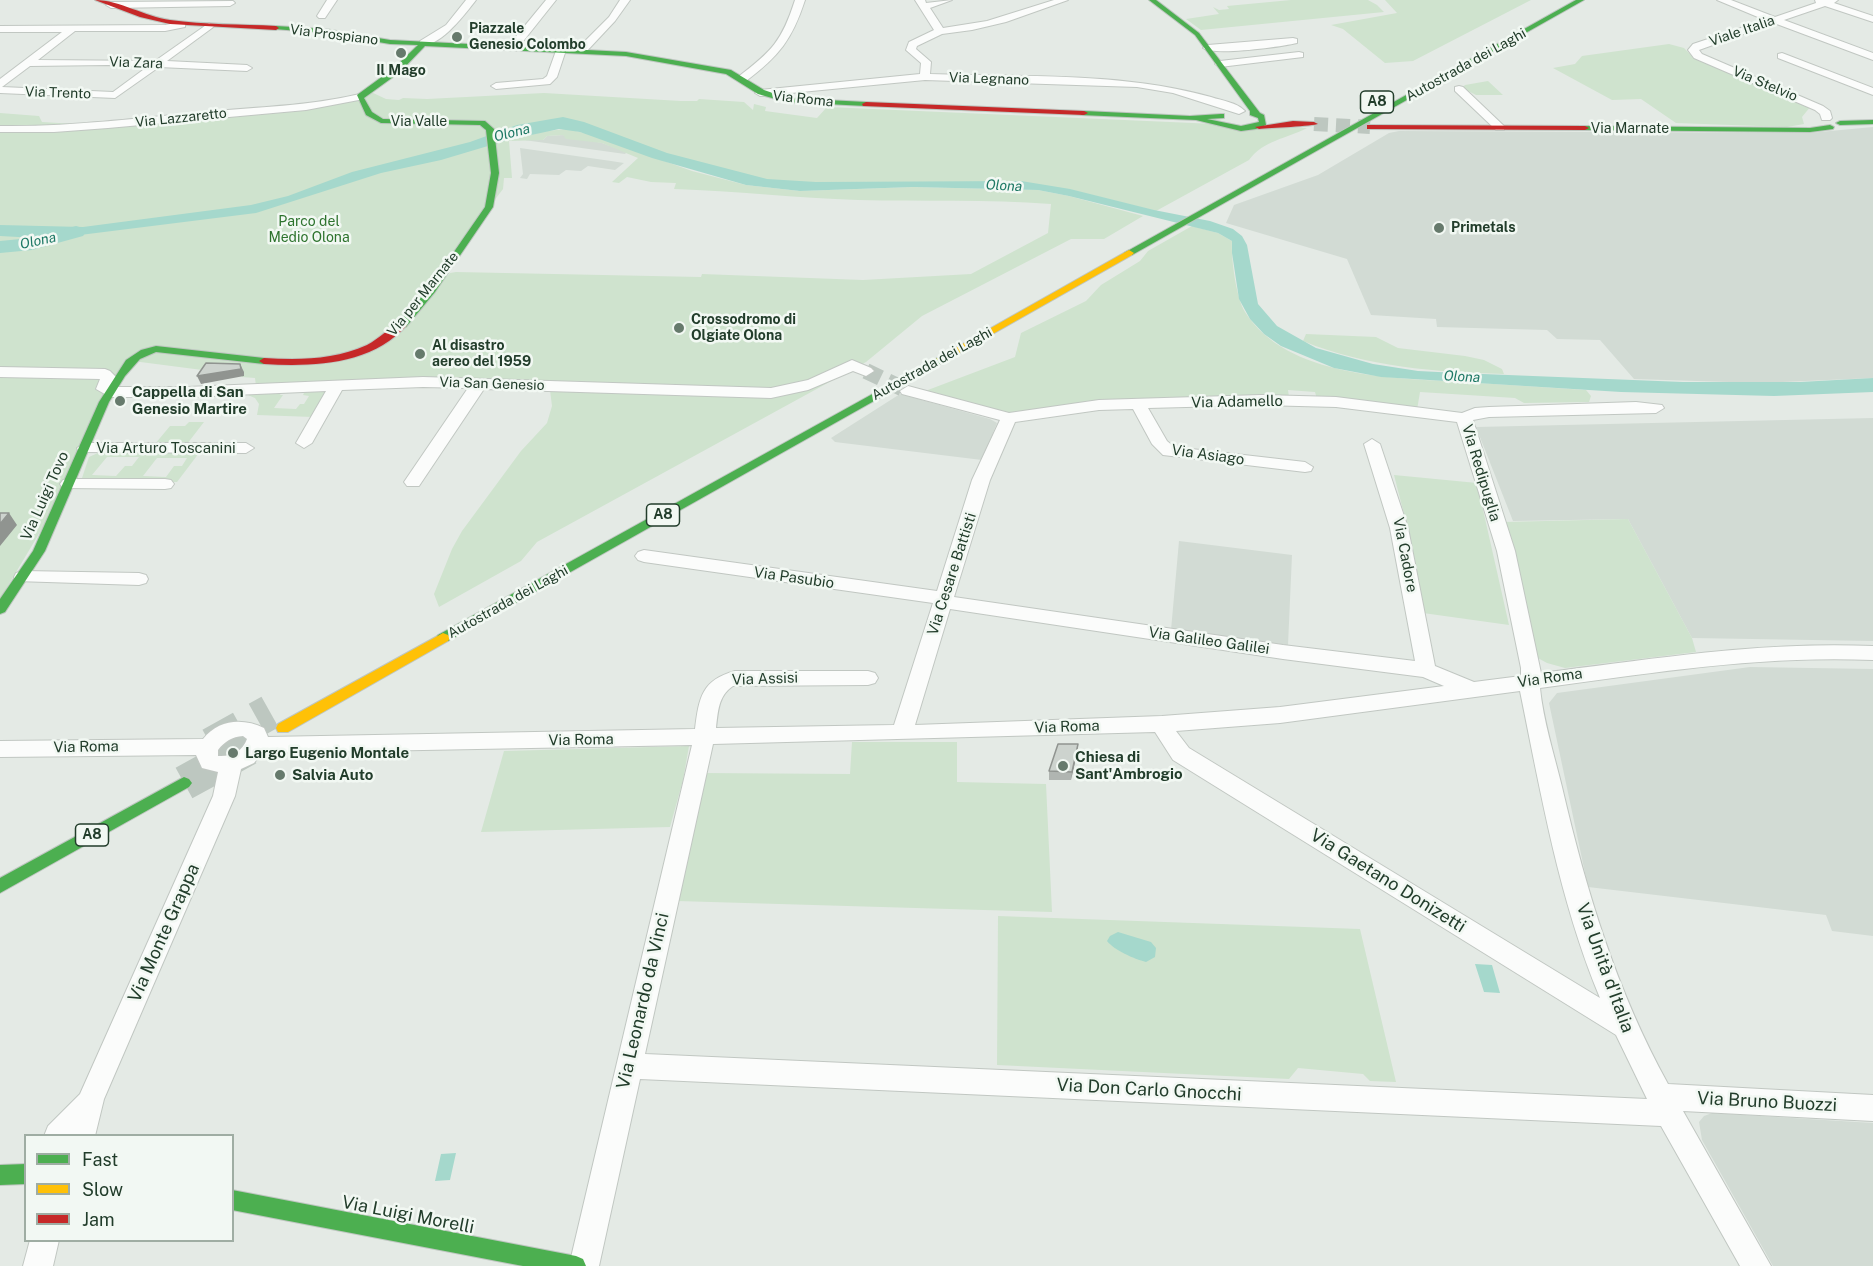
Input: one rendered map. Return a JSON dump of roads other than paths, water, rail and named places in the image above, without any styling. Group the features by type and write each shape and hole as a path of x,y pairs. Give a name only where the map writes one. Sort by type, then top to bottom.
{"main road":[{"path":"1152,0 1193,30 1220,64 1229,111 1258,119"},
{"name":"Autostrada dei Laghi","path":"1021,297 1561,0"},
{"name":"Autostrada dei Laghi","path":"284,728 1581,0"},
{"path":"104,3 142,22 182,25"},
{"path":"142,22 166,21 207,25"},
{"name":"Via Prospiano","path":"182,25 325,30 420,47"},
{"name":"Via Roma","path":"420,47 513,47 626,54 728,72 742,79 760,93 797,101 1190,118 1229,111 1242,129 1258,119 1314,124"},
{"path":"367,108 397,70 420,47"},
{"name":"Via Valle","path":"367,108 385,122 470,121 482,123 492,138"},
{"name":"Via Marnate","path":"1371,126 1810,130 1832,122 1873,122"},
{"name":"Via per Marnate","path":"110,392 129,359 150,350 172,350 245,360 303,363 338,358 380,344 397,331 444,272 484,214 495,189 492,138"},
{"name":"Via Luigi Tovo","path":"0,609 39,551 110,392"},
{"name":"A8","path":"0,886 184,783"},
{"name":"Via Luigi Morelli","path":"234,1200 576,1266"}],"street":[{"path":"322,16 332,0"},
{"path":"420,47 449,27 471,0"},
{"path":"513,47 551,0"},
{"path":"581,51 612,19 625,0"},
{"path":"742,79 775,54 789,35 800,0"},
{"path":"940,31 922,3 947,0"},
{"path":"925,77 926,63 911,50 913,44 940,31 969,30 989,25 1063,0"},
{"path":"1722,0 1873,57"},
{"path":"1825,1 1873,19"},
{"name":"Viale Italia","path":"1698,56 1693,50 1697,46 1825,1"},
{"path":"104,3 232,2"},
{"path":"160,63 232,2"},
{"name":"Via Prospiano","path":"0,29 73,28 142,22 182,25"},
{"path":"0,84 73,28"},
{"path":"1208,48 1293,41"},
{"path":"496,86 546,82 554,72 561,50"},
{"path":"1220,64 1299,55"},
{"name":"Via Stelvio","path":"1698,56 1819,108 1832,122"},
{"path":"1782,56 1873,92"},
{"name":"Via Zara","path":"26,63 160,63 247,68"},
{"name":"Via Trento","path":"0,90 115,95 160,63"},
{"name":"Via Legnano","path":"760,93 925,77 1156,86 1229,111"},
{"path":"1459,89 1500,128"},
{"name":"Via Lazzaretto","path":"0,129 66,129 313,107 367,108"},
{"name":"Via San Genesio","path":"110,392 187,392 423,382 771,393 813,384 852,365 869,378"},
{"path":"0,372 105,374 108,379 104,389 110,392"},
{"path":"413,482 478,384"},
{"path":"304,442 337,386"},
{"path":"908,392 1010,418"},
{"name":"Via Adamello","path":"1010,418 1099,405 1262,400 1336,402 1464,418"},
{"name":"Via Asiago","path":"1138,404 1160,444 1169,451 1305,467"},
{"name":"Via Redipuglia","path":"1531,681 1531,668 1506,551 1468,439 1464,418 1474,413 1489,412 1656,408"},
{"name":"Via Cesare Battisti","path":"902,733 981,480 1010,418"},
{"name":"Via Cadore","path":"1372,444 1395,503 1410,573 1426,670"},
{"name":"Via Arturo Toscanini","path":"85,448 246,448"},
{"path":"69,484 165,484"},
{"name":"Via Pasubio","path":"644,556 935,597 944,602"},
{"path":"23,577 139,579"},
{"name":"Via Galileo Galilei","path":"944,602 1283,652 1426,670 1471,689"},
{"name":"Via Roma","path":"257,746 902,733 1162,724 1280,715 1758,652 1873,652"},
{"name":"Via Assisi","path":"704,737 711,696 720,684 730,678 868,678"},
{"name":"Via Unità d'Italia","path":"1531,681 1530,690 1569,865 1603,971 1625,1028 1756,1266"},
{"name":"Via Gaetano Donizetti","path":"1162,724 1168,737 1181,754 1625,1028"},
{"path":"245,728 256,734 257,746 247,757 231,764 210,762 206,753 208,747 219,735 245,728"},
{"name":"Via Leonardo da Vinci","path":"584,1266 704,737"},
{"name":"Via Roma","path":"0,749 208,747"},
{"name":"Via Monte Grappa","path":"82,1134 91,1099 221,804 231,764"},
{"name":"Via Don Carlo Gnocchi","path":"628,1066 1666,1105"},
{"name":"Via Monte Grappa","path":"60,1134 91,1099"},
{"name":"Via Bruno Buozzi","path":"1666,1105 1873,1108"},
{"path":"38,1266 44,1242"}],"water":[{"path":"563,117 584,122 667,153 767,179 816,182 1021,181 1070,189 1210,221 1233,229 1242,236 1247,245 1258,304 1277,326 1316,348 1373,364 1418,371 1683,382 1800,382 1873,378 1873,392 1774,396 1621,392 1381,377 1334,368 1281,346 1264,334 1250,319 1239,299 1232,241 1218,233 1038,190 913,187 800,191 746,185 652,158 580,132 559,129 381,173 256,213 72,236 37,238 0,236 0,225 83,227 251,205 288,196 352,172 470,142 517,125"},
{"path":"1118,932 1151,942 1156,948 1155,957 1146,962 1114,948 1107,941 1110,936"},
{"path":"1475,964 1492,965 1500,993 1484,992"},
{"path":"456,1153 450,1180 435,1181 441,1154"}],"waterway":[{"name":"Olona","path":"0,247 32,244 76,232"}],"tunnel":[{"path":"1314,124 1370,127"},
{"path":"866,371 906,390"},
{"path":"211,745 270,712"},
{"path":"184,783 248,748"}],"place":[{"name":"Piazzale Genesio Colombo","path":"457,37"},
{"name":"Il Mago","path":"401,53"},
{"name":"Primetals","path":"1439,228"},
{"name":"Crossodromo di Olgiate Olona","path":"679,328"},
{"name":"Al disastro aereo del 1959","path":"420,354"},
{"name":"Cappella di San Genesio Martire","path":"120,401"},
{"name":"Largo Eugenio Montale","path":"233,753"},
{"name":"Chiesa di Sant'Ambrogio","path":"1063,766"},
{"name":"Salvia Auto","path":"280,775"}],"park label":[{"name":"Parco del Medio Olona","path":"309,230"}]}
